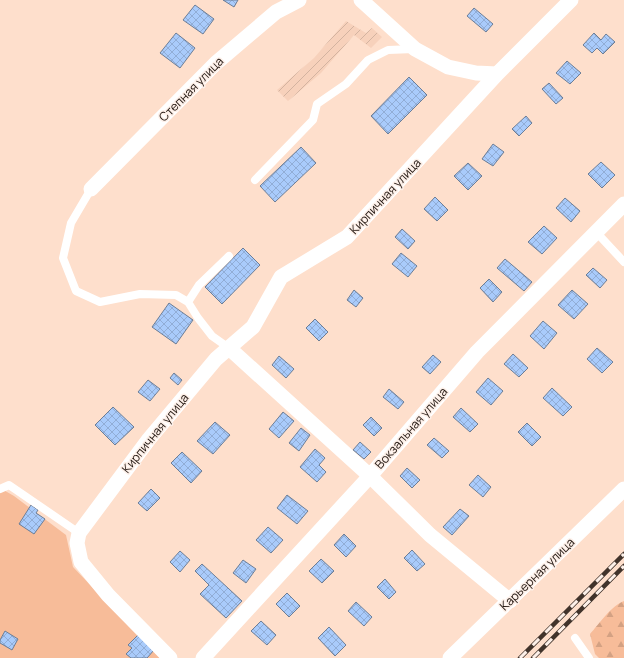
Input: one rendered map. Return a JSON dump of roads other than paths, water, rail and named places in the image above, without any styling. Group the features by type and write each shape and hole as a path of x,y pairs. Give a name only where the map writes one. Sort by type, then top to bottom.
{"street":[{"name":"Степная улица","path":"91,189 216,63 276,12 299,0"},
{"path":"360,0 415,49 448,67 476,73 497,74"},
{"name":"Кирпичная улица","path":"79,533 149,439 216,359 253,327 281,277 347,237 497,74 571,0"},
{"name":"Вокзальная улица","path":"203,658 370,476 477,352 597,233 624,204"},
{"path":"229,348 370,476 430,535 510,601"},
{"name":"Карьерная улица","path":"450,658 624,489"},
{"path":"79,533 77,542 81,562 108,595 170,658"}],"lane":[{"path":"255,180 313,120 317,104 346,84 368,60 388,50 415,49"},
{"path":"91,189 70,223 63,258 76,291 100,302 140,294 176,295 188,302 212,336 229,348"},
{"path":"597,233 624,262"},
{"path":"188,302 199,285 229,256"},
{"path":"0,480 79,533"},
{"path":"0,489 9,485"},
{"path":"575,638 589,658"}],"railway":[{"path":"520,658 624,554"},
{"path":"533,658 624,566"}]}
